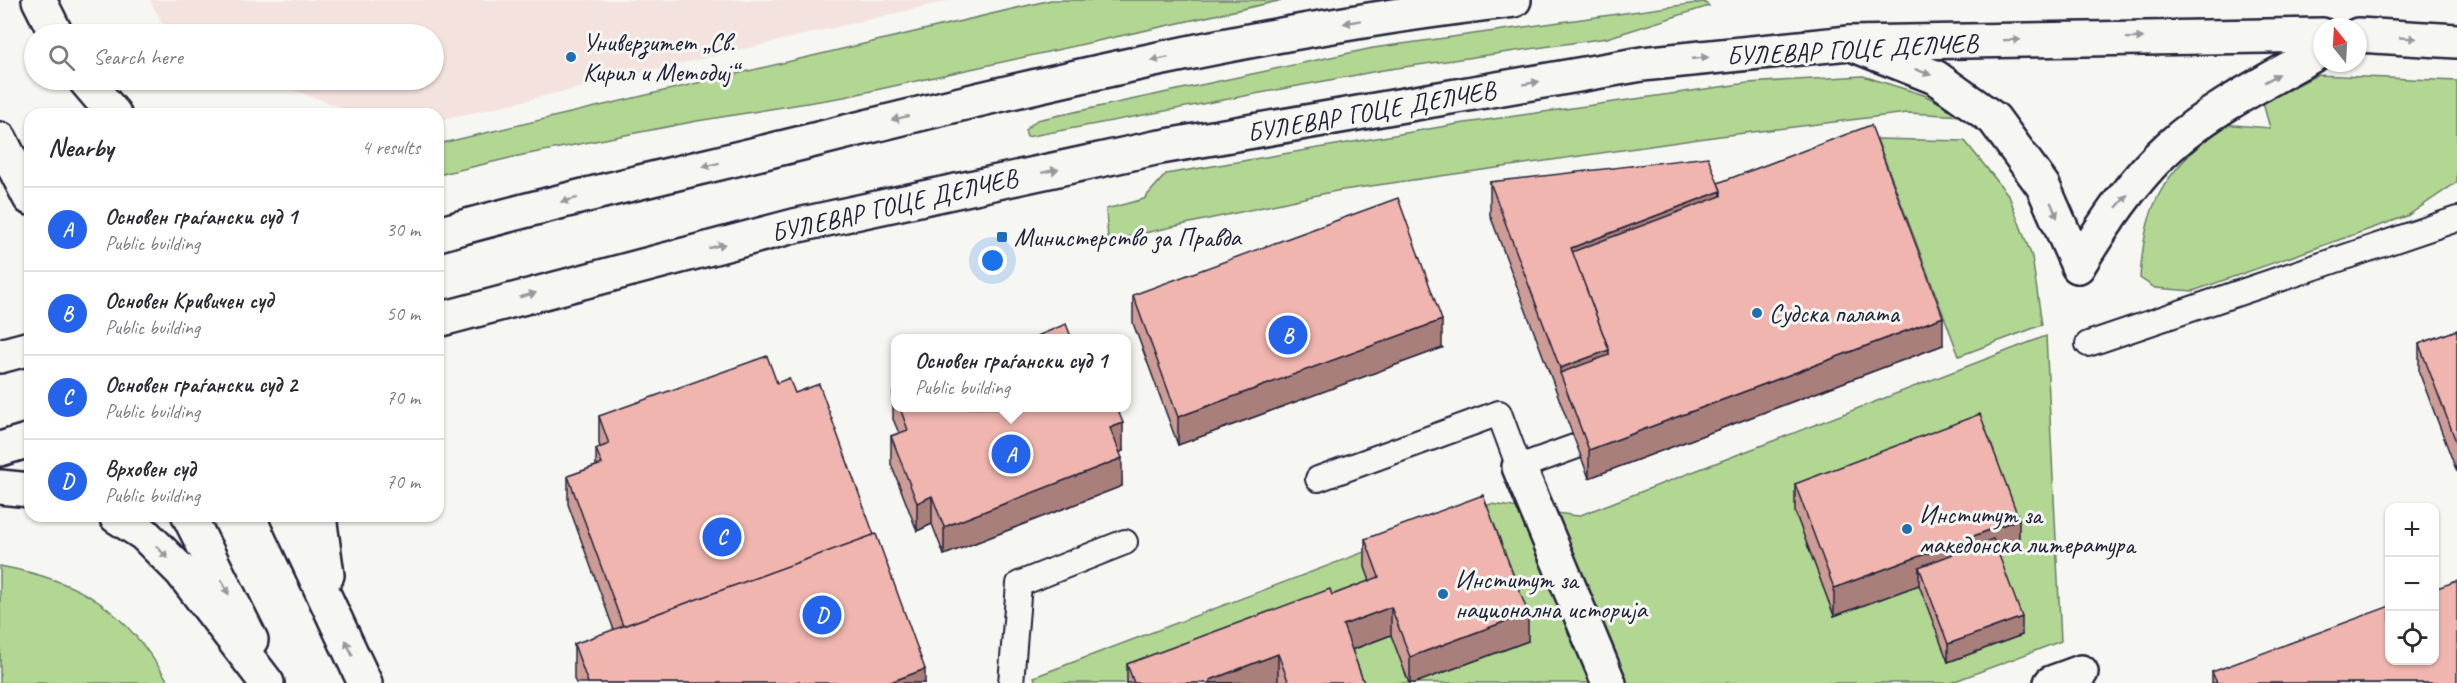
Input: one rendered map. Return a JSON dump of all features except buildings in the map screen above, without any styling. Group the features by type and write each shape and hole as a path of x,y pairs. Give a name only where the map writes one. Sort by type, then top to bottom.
{"street":[{"path":"39,0 51,24"},
{"path":"447,230 1095,72 1251,40 1405,13 1514,0"},
{"name":"БУЛЕВАР ГОЦЕ ДЕЛЧЕВ","path":"444,318 794,226 1155,148 1641,64 1848,43 2313,35"},
{"path":"2367,36 2457,41"},
{"path":"1848,43 1935,77 1994,119 2043,186 2078,266 2109,214 2170,146 2243,94 2313,55"},
{"path":"82,90 91,108"},
{"path":"94,90 109,108"},
{"path":"0,139 24,186"},
{"path":"444,329 471,310"},
{"path":"0,356 24,350"},
{"path":"0,449 24,442"},
{"path":"1519,467 1609,683"},
{"path":"0,487 24,489"},
{"path":"125,522 144,534 181,571 267,683"},
{"path":"192,522 273,683"},
{"path":"290,522 334,612 365,683"},
{"path":"320,522 323,558 334,612"}],"lane":[{"path":"2088,344 2457,219"},
{"path":"1318,479 1499,413 1519,467 1578,446"},
{"path":"1011,683 1019,584 1125,542"}],"shaded area":[{"name":"Универзитет „Св. Кирил и Методиј“","path":"150,0 951,0 444,120 444,108 343,108 294,90 444,90 444,24 163,24"}],"green space":[{"path":"1051,0 1283,0 844,97 697,121 518,156 444,174 444,143"},
{"path":"1704,2 1709,6 1607,38 1383,70 1027,137 1025,130 1037,120 1373,48"},
{"path":"2317,75 2457,81 2457,182 2407,216 2193,291 2155,288 2140,278 2147,227 2153,207 2161,190 2185,159 2222,124 2270,128 2263,103"},
{"path":"1863,76 1924,95 1965,116 1907,113 1720,136 1336,191 1108,241 1106,209 1144,199 1166,174 1458,124 1748,83"},
{"path":"1877,139 1965,141 2009,196 2032,257 2042,325 1959,356"},
{"path":"2046,336 2061,641 1950,683 1036,683 1034,677 1491,504 1578,516"},
{"path":"0,566 56,580 100,603 136,636 169,683 0,683"}],"place":[{"name":"Универзитет „Св. Кирил и Методиј“","path":"571,57"},
{"name":"Министерство за Правда","path":"1002,237"},
{"name":"Судска палата","path":"1757,313"},
{"name":"Основен Кривичен суд","path":"1288,335"},
{"name":"Основен граѓански суд 1","path":"1011,454"},
{"name":"Институт за македонска литература","path":"1907,529"},
{"name":"Основен граѓански суд 2","path":"722,537"},
{"name":"Институт за национална историја","path":"1443,594"},
{"name":"Врховен суд","path":"822,615"}]}
